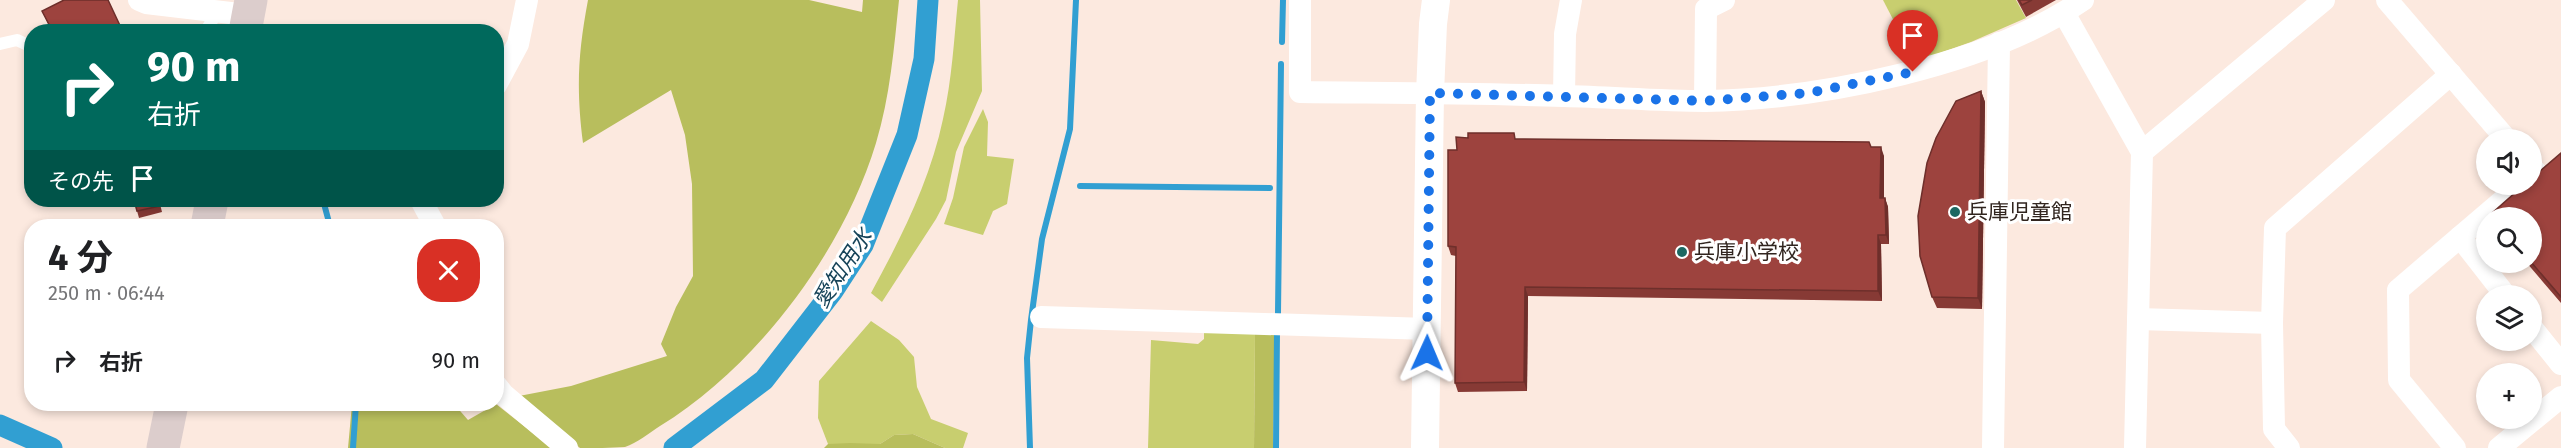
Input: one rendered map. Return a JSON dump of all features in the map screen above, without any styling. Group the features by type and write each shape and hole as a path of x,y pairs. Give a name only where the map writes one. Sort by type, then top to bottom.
{"main road":[{"path":"163,448 171,411"}],"street":[{"path":"139,0 146,3 241,14"},
{"path":"504,70 518,44 527,0"},
{"path":"1300,0 1300,92 1430,93 1705,101 1808,93 1913,72 1999,43 2064,13 2083,0"},
{"path":"1425,448 1430,93 1432,24 1436,0"},
{"path":"1564,96 1565,34 1571,0"},
{"path":"1705,101 1706,9 1724,0"},
{"path":"2142,152 2324,0"},
{"path":"2387,0 2498,129"},
{"path":"2064,13 2142,152 2135,448"},
{"path":"1993,448 1999,43"},
{"path":"2289,448 2274,429 2272,322 2275,228 2451,74"},
{"path":"2455,448 2399,380 2398,290 2509,195"},
{"path":"2460,237 2497,285"},
{"path":"1041,317 1428,329"},
{"path":"2138,320 2272,322"},
{"path":"2542,340 2561,364"},
{"path":"504,395 567,448"},
{"path":"2499,448 2561,397"}],"lane":[{"path":"221,24 241,14"},
{"path":"0,45 17,40 24,43"}],"green space":[{"path":"588,0 809,0 862,12 863,0 899,0 888,90 876,143 861,184 842,225 819,265 792,303 730,372 696,401 643,438 625,447 580,448 519,396 571,386 667,356 661,344 676,307 693,276 692,184 685,135 671,90 583,143 579,105 579,71"},
{"path":"958,0 980,0 982,91 956,152 946,200 882,302 871,293 913,209 930,165 943,119 949,89"},
{"path":"1883,0 2016,0 2026,18 1971,42 1920,60 1913,58"},
{"path":"983,109 988,122 987,156 1014,159 1007,204 993,211 983,235 944,224 953,198 964,147"},
{"path":"871,321 899,340 914,357 917,387 931,419 968,433 963,448 945,448 913,434 894,435 880,444 828,444 818,418 819,381"},
{"path":"1204,330 1255,332 1254,448 1148,448 1151,340 1198,344 1204,339"},
{"path":"1255,332 1275,332 1273,448 1254,448"},
{"path":"504,410 552,448 348,448 351,411 460,411 468,420 484,411"},
{"path":"913,434 945,448 824,448 828,444 880,444 894,435"}],"building":[{"path":"64,0 108,0 119,24 49,24 42,11"},
{"path":"2019,0 2032,0 2022,5"},
{"name":"兵庫児童館","path":"1981,91 1978,298 1932,297 1920,256 1918,216 1927,163 1936,138 1956,101"},
{"path":"1468,133 1514,133 1515,139 1869,142 1871,147 1881,147 1880,198 1885,198 1886,235 1878,235 1878,291 1525,287 1524,382 1455,383 1456,247 1448,246 1448,150 1457,150 1456,137 1468,138"},
{"path":"2561,153 2561,297 2540,273 2542,207 2499,207 2513,195 2542,195 2542,169"},
{"path":"136,207 155,207 137,211"}],"waterway":[{"name":"愛知用水","path":"674,448 764,380 833,291 863,245 907,135 924,59 928,0"},
{"path":"1030,448 1027,358 1042,239 1070,129 1076,0"},
{"path":"1282,42 1283,0"},
{"path":"1278,313 1281,64"},
{"path":"1080,186 1270,188"},
{"path":"325,207 328,219"},
{"path":"1276,448 1277,331"},
{"path":"353,448 356,411"},
{"name":"愛知用水","path":"0,425 52,448"}],"place":[{"name":"兵庫児童館","path":"1955,212"},
{"name":"兵庫小学校","path":"1682,252"}],"route":[{"path":"1427,353 1430,93 1705,101 1808,93 1913,72"}]}
